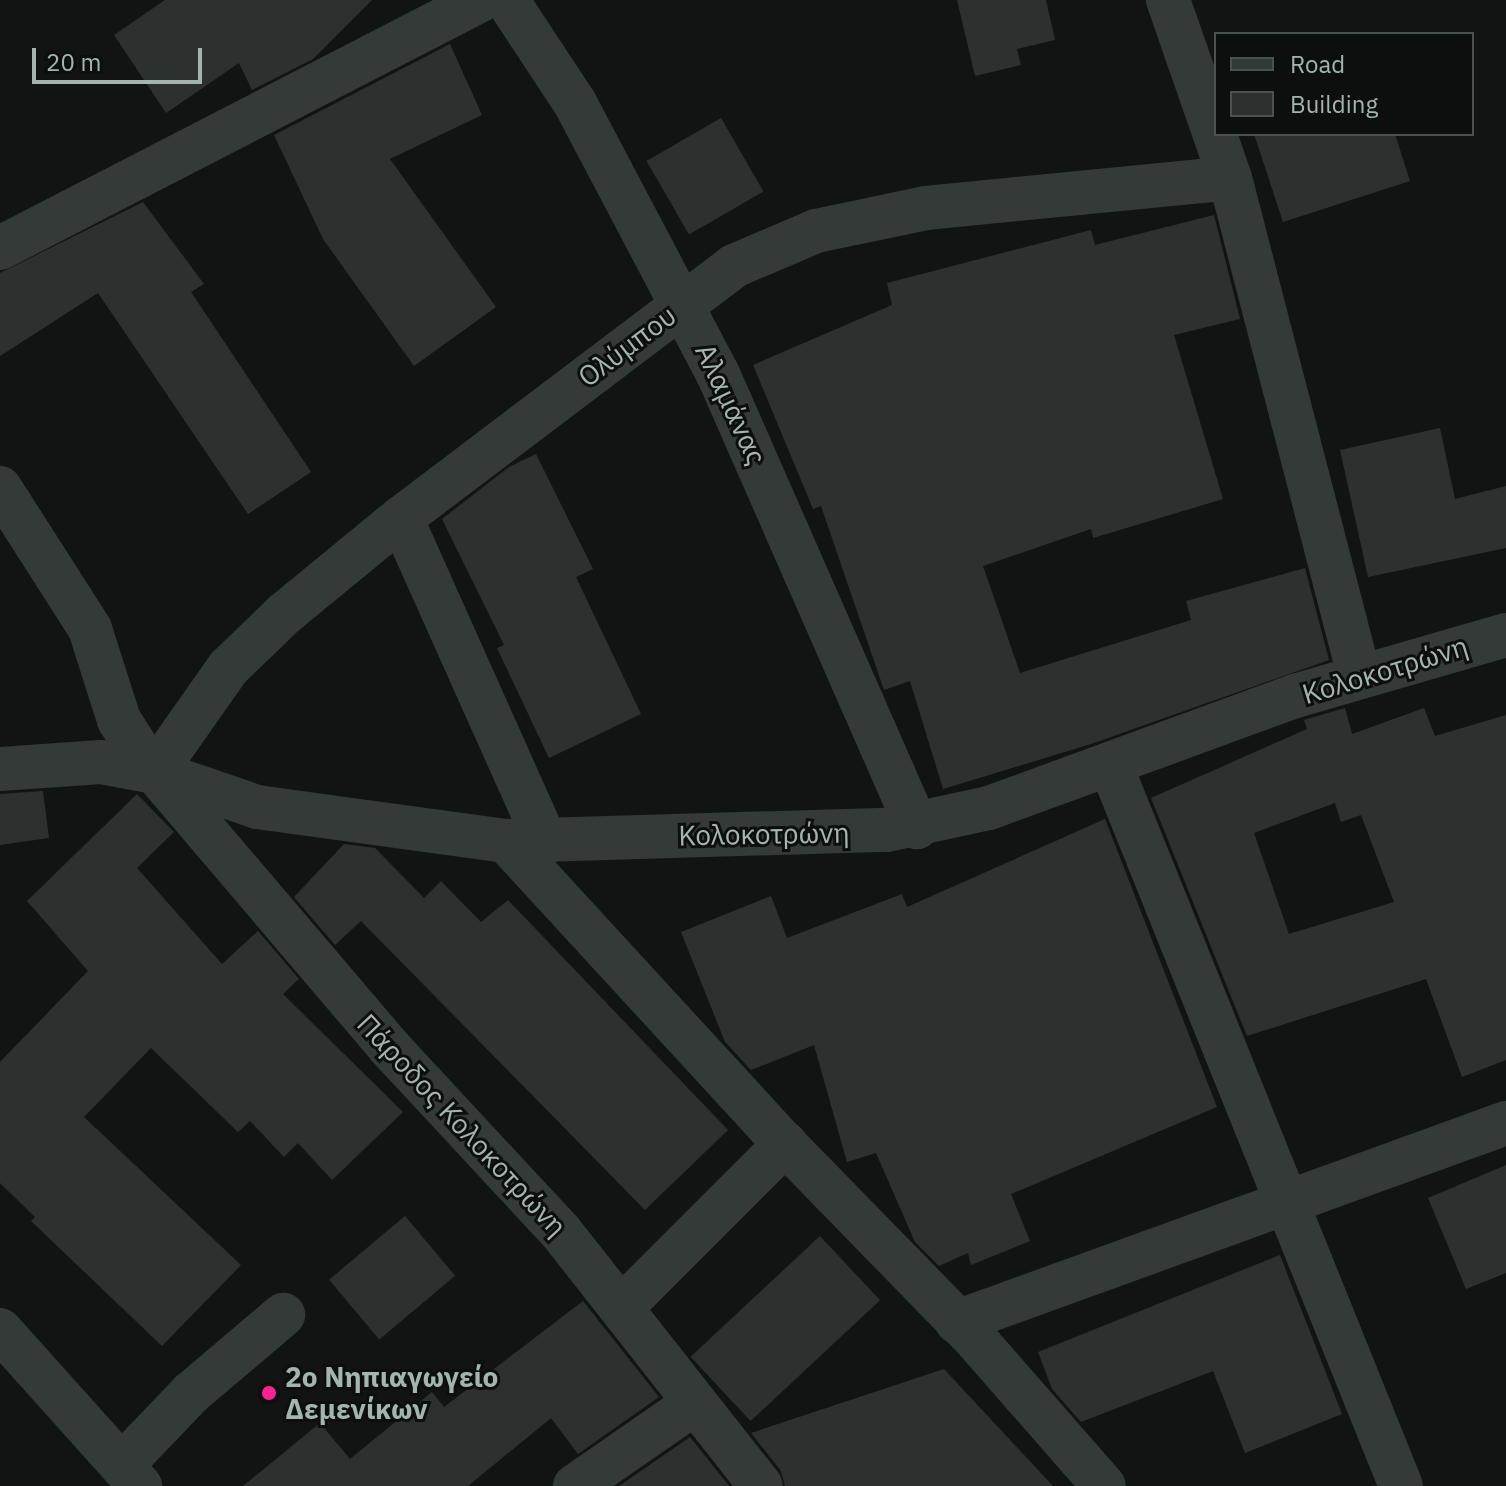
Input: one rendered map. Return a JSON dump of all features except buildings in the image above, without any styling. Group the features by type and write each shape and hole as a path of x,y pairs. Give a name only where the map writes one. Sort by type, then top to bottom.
{"street":[{"path":"0,248 481,0"},
{"name":"Αλαμάνας","path":"507,0 575,103 682,304 750,442 917,827"},
{"path":"1168,0 1214,132"},
{"path":"1215,136 1230,178 1359,675"},
{"name":"Ολύμπου","path":"155,772 228,668 401,518 734,266 775,246 874,218 1030,194 1230,178"},
{"name":"Πάροδος Κολοκοτρώνη","path":"0,488 90,629 119,720 155,772 244,881 561,1232 761,1486"},
{"path":"401,518 526,841 785,1144 957,1322 1104,1486"},
{"name":"Κολοκοτρώνη","path":"0,769 101,762 155,772 257,807 526,841 917,827 989,808 1359,675 1506,635"},
{"path":"1110,764 1401,1486"},
{"path":"957,1322 1506,1123"},
{"path":"622,1307 785,1144"},
{"path":"0,1330 131,1476 191,1393 283,1315"},
{"path":"575,1486 695,1403"}],"place":[{"name":"2ο Νηπιαγωγείο Δεμενίκων","path":"269,1393"}]}
